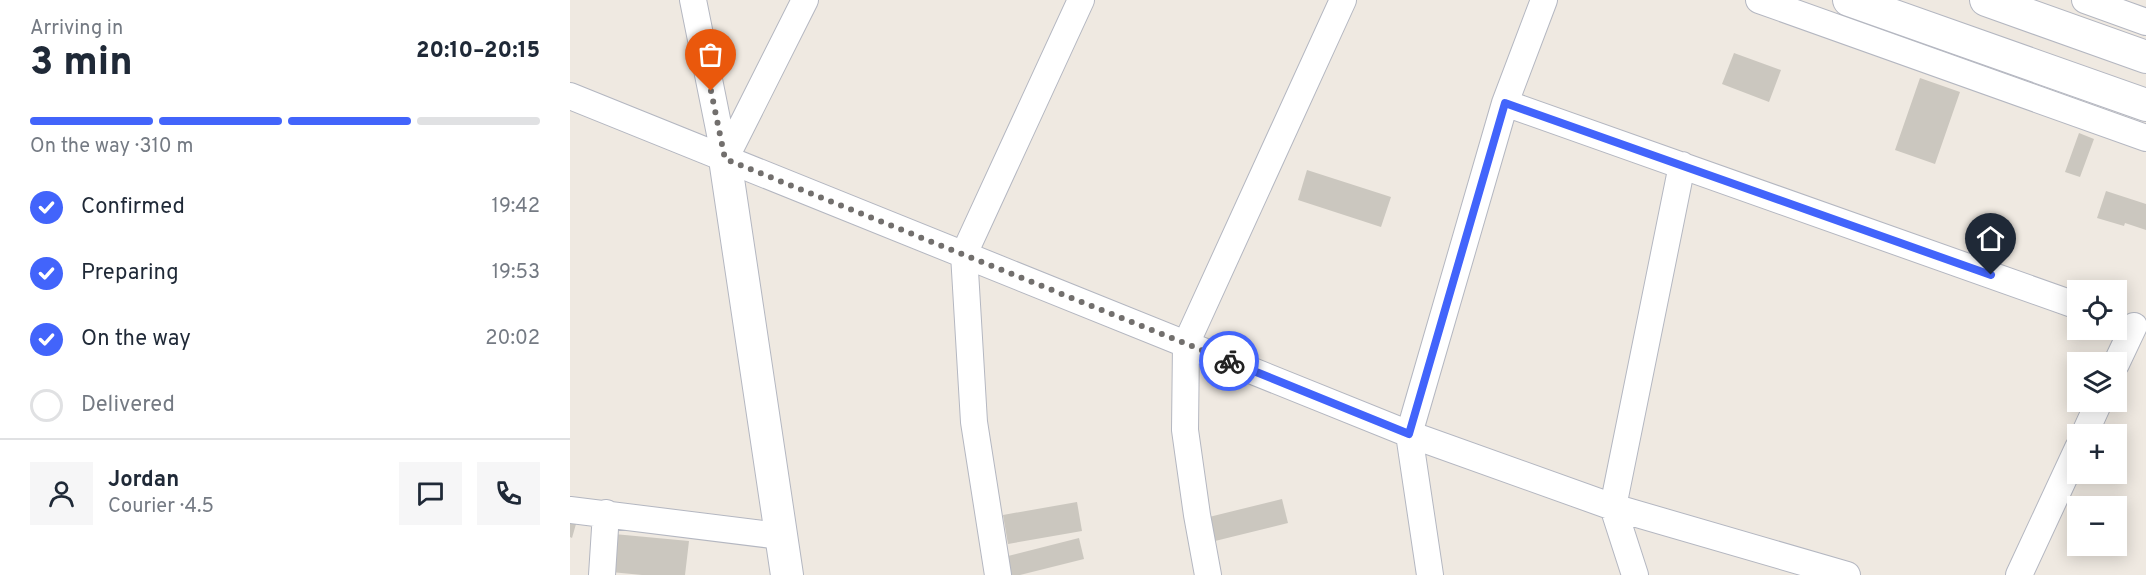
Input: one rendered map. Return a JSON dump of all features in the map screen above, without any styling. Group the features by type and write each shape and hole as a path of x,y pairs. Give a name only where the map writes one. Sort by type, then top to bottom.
{"street":[{"path":"693,0 725,159 787,575"},
{"path":"725,159 805,0"},
{"path":"998,575 974,422 964,254 1081,0"},
{"path":"1208,575 1185,430 1186,344 1344,0"},
{"path":"1430,575 1409,434 1505,103 1544,0"},
{"path":"1760,0 2146,138"},
{"path":"1849,0 2146,105"},
{"path":"1986,0 2146,57"},
{"path":"2085,0 2146,22"},
{"path":"571,100 964,254 1409,434 1613,507 1847,575"},
{"path":"1505,103 2067,302"},
{"path":"1635,575 1613,507 1682,165"},
{"path":"2121,352 2132,326"},
{"path":"2019,575 2067,472"},
{"path":"570,510 780,536"},
{"path":"603,575 606,513"}],"building":[{"path":"1734,53 1781,70 1769,102 1722,84"},
{"path":"1920,78 1960,92 1935,164 1895,150"},
{"path":"2079,133 2094,139 2080,177 2065,172"},
{"path":"1307,170 1391,197 1381,227 1298,200"},
{"path":"2106,191 2146,204 2146,230 2125,223 2124,226 2097,218"},
{"path":"1282,499 1288,523 1211,542 1205,518"},
{"path":"1077,502 1082,531 1008,544 1003,515"},
{"path":"570,522 576,524 572,538 570,537"},
{"path":"614,534 689,541 685,575 611,572"},
{"path":"1079,538 1084,559 1020,575 1004,575 1000,558"}],"way so far":[{"path":"711,91 725,159 1229,361"}],"route":[{"path":"1229,361 1409,434 1505,103 1991,275"}]}
